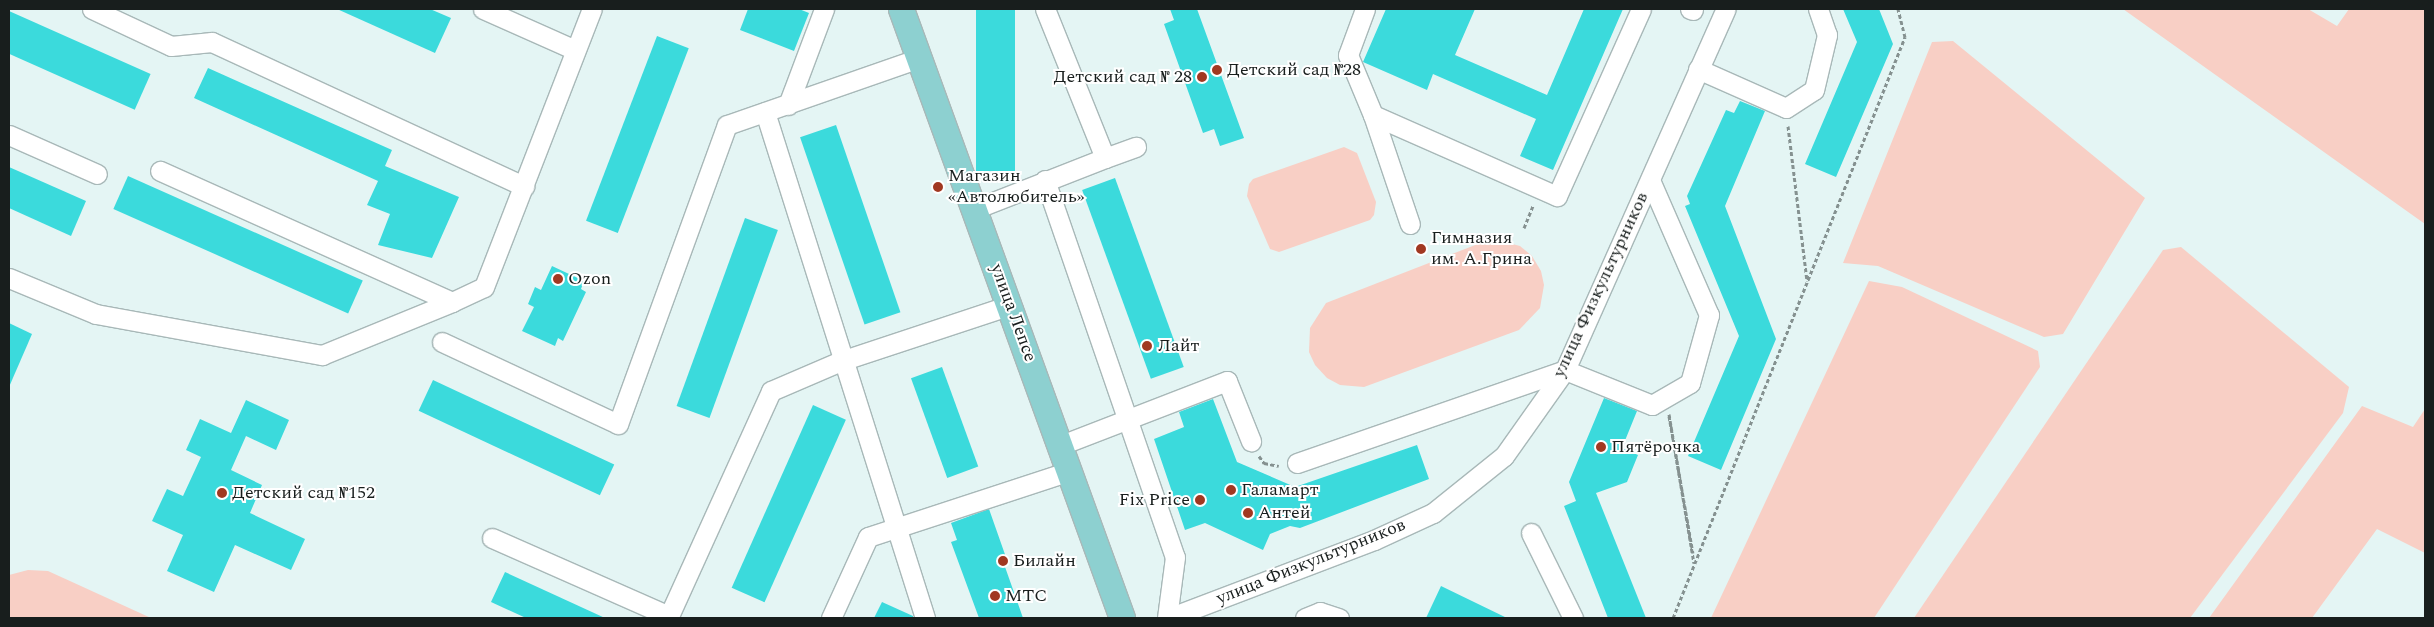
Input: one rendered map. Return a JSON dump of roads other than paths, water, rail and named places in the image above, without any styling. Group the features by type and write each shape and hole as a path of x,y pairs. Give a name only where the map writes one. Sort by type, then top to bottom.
{"main road":[{"name":"улица Лепсе","path":"901,9 1122,618"}],"street":[{"path":"92,9 172,46 212,42 524,186"},
{"path":"484,9 576,50"},
{"path":"9,278 96,314 322,355 452,302 484,287 592,9"},
{"path":"788,105 824,9"},
{"path":"1045,9 1105,158"},
{"path":"1365,9 1348,56 1373,115 1410,224"},
{"path":"1373,115 1556,196 1641,9"},
{"name":"улица Физкультурников","path":"1168,618 1374,540 1433,513 1504,456 1565,370 1726,9"},
{"path":"1698,69 1786,108 1814,90 1826,35 1818,9"},
{"path":"442,342 618,424 727,125 919,58"},
{"path":"765,112 841,362 898,528 925,618"},
{"path":"9,135 97,174"},
{"path":"975,209 1045,180 1136,147"},
{"path":"160,171 452,302"},
{"path":"1045,180 1125,419 1175,557 1168,618"},
{"path":"1288,465 1565,370 1652,405 1690,383 1709,315 1650,180"},
{"path":"492,538 669,616 772,391 841,362 1010,305"},
{"path":"1060,445 1226,381 1253,446"},
{"path":"831,618 868,537 1070,471"},
{"path":"1531,533 1573,618"},
{"path":"1305,618 1320,612 1339,618"}],"place":[{"name":"Детский сад №28","path":"1217,70"},
{"name":"Детский сад № 28","path":"1202,77"},
{"name":"Магазин «Автолюбитель»","path":"938,187"},
{"name":"Гимназия им. А.Грина","path":"1421,249"},
{"name":"Ozon","path":"558,279"},
{"name":"Лайт","path":"1147,346"},
{"name":"Пятёрочка","path":"1601,447"},
{"name":"Галамарт","path":"1231,490"},
{"name":"Детский сад №152","path":"222,493"},
{"name":"Fix Price","path":"1200,500"},
{"name":"Антей","path":"1248,513"},
{"name":"Билайн","path":"1003,561"},
{"name":"МТС","path":"995,596"}]}
